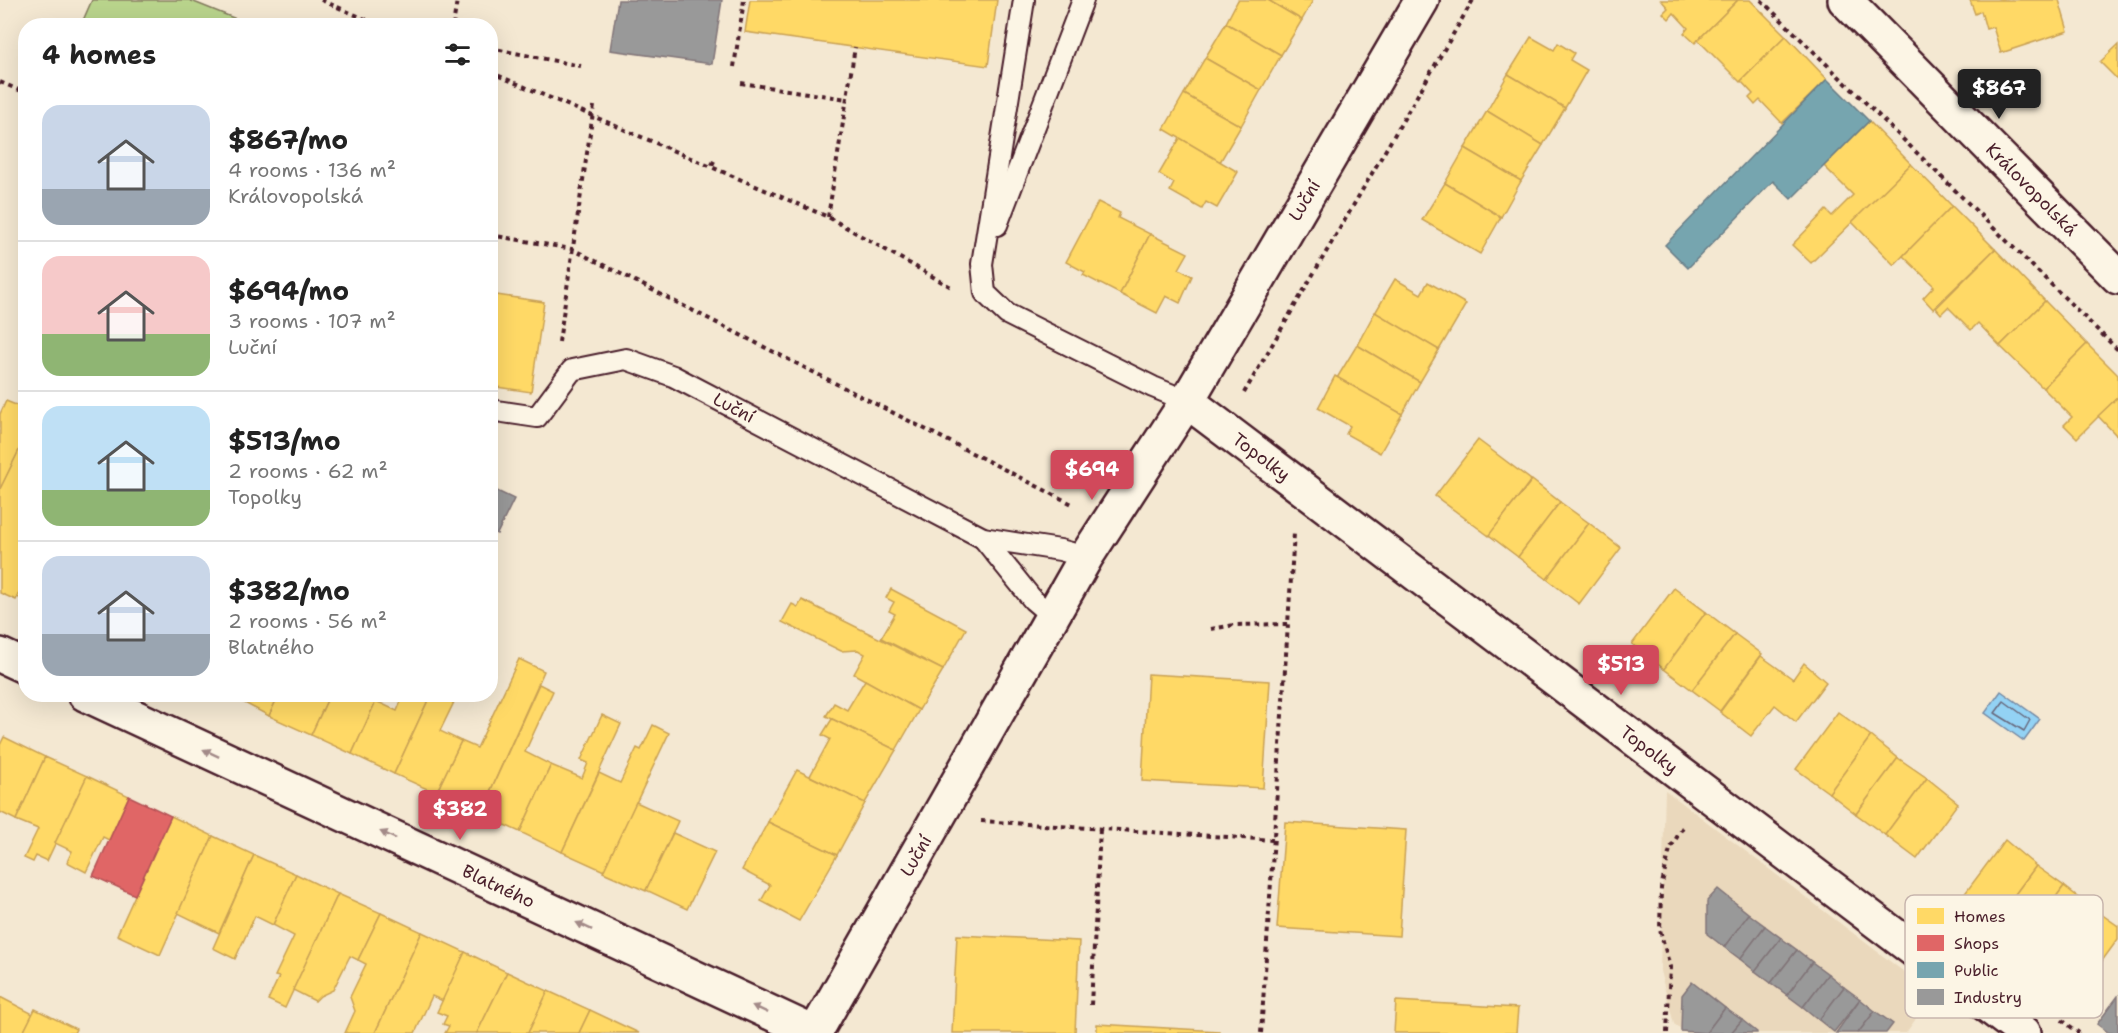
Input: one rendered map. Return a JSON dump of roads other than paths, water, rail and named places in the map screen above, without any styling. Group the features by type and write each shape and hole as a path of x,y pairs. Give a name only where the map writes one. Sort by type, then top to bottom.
{"street":[{"name":"Luční","path":"814,1033 1086,557 1187,400 1422,0"},
{"name":"Královopolská","path":"1845,0 2118,277"},
{"name":"Topolky","path":"1187,400 1905,943"},
{"path":"0,655 18,663"},
{"name":"Blatného","path":"102,702 814,1033"},
{"name":"Topolky","path":"2004,1018 2024,1033"}],"lane":[{"path":"1024,0 982,264 985,293 1007,314 1153,387 1187,400"},
{"path":"982,264 1083,0"},
{"name":"Luční","path":"498,411 537,417 572,370 626,358 673,376 983,538 1060,550 1086,557"},
{"name":"Luční","path":"983,538 1033,600 1053,617"}],"water":[{"path":"2001,691 2040,719 2024,741 1985,713"}]}
